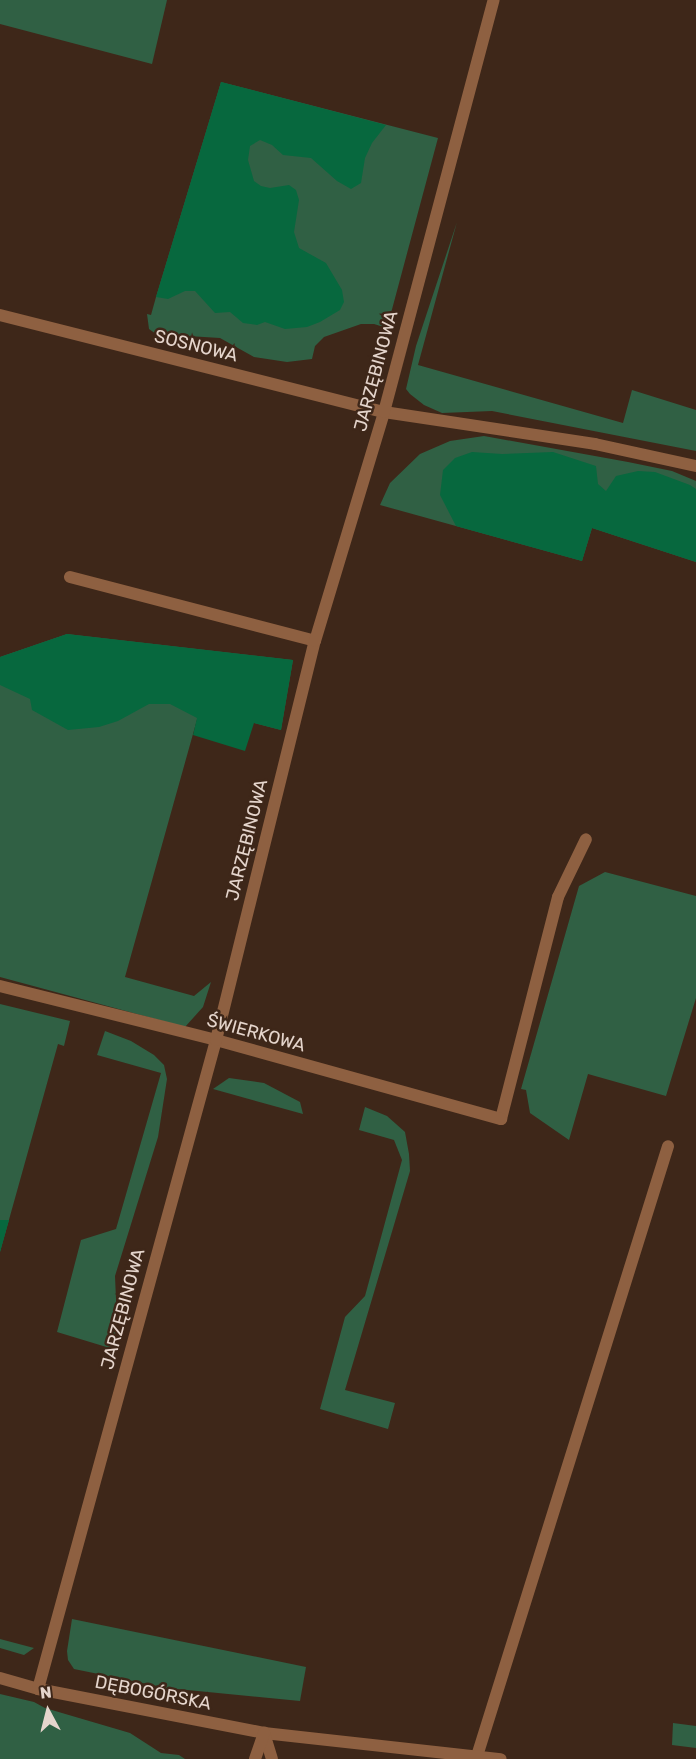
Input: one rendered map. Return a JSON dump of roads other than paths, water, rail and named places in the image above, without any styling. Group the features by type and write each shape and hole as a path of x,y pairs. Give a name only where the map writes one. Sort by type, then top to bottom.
{"street":[{"name":"JARZĘBINOWA","path":"38,1689 216,1040 315,641 384,412 494,0"},
{"name":"SOSNOWA","path":"0,315 384,412 595,444 696,466"},
{"path":"70,577 315,641"},
{"name":"ŚWIERKOWA","path":"0,986 216,1040 501,1119 558,897 586,839"},
{"path":"477,1756 668,1146"},
{"name":"DĘBOGÓRSKA","path":"0,1678 38,1689 264,1733 501,1759"},
{"path":"255,1759 264,1733"},
{"path":"264,1733 272,1759"}]}
